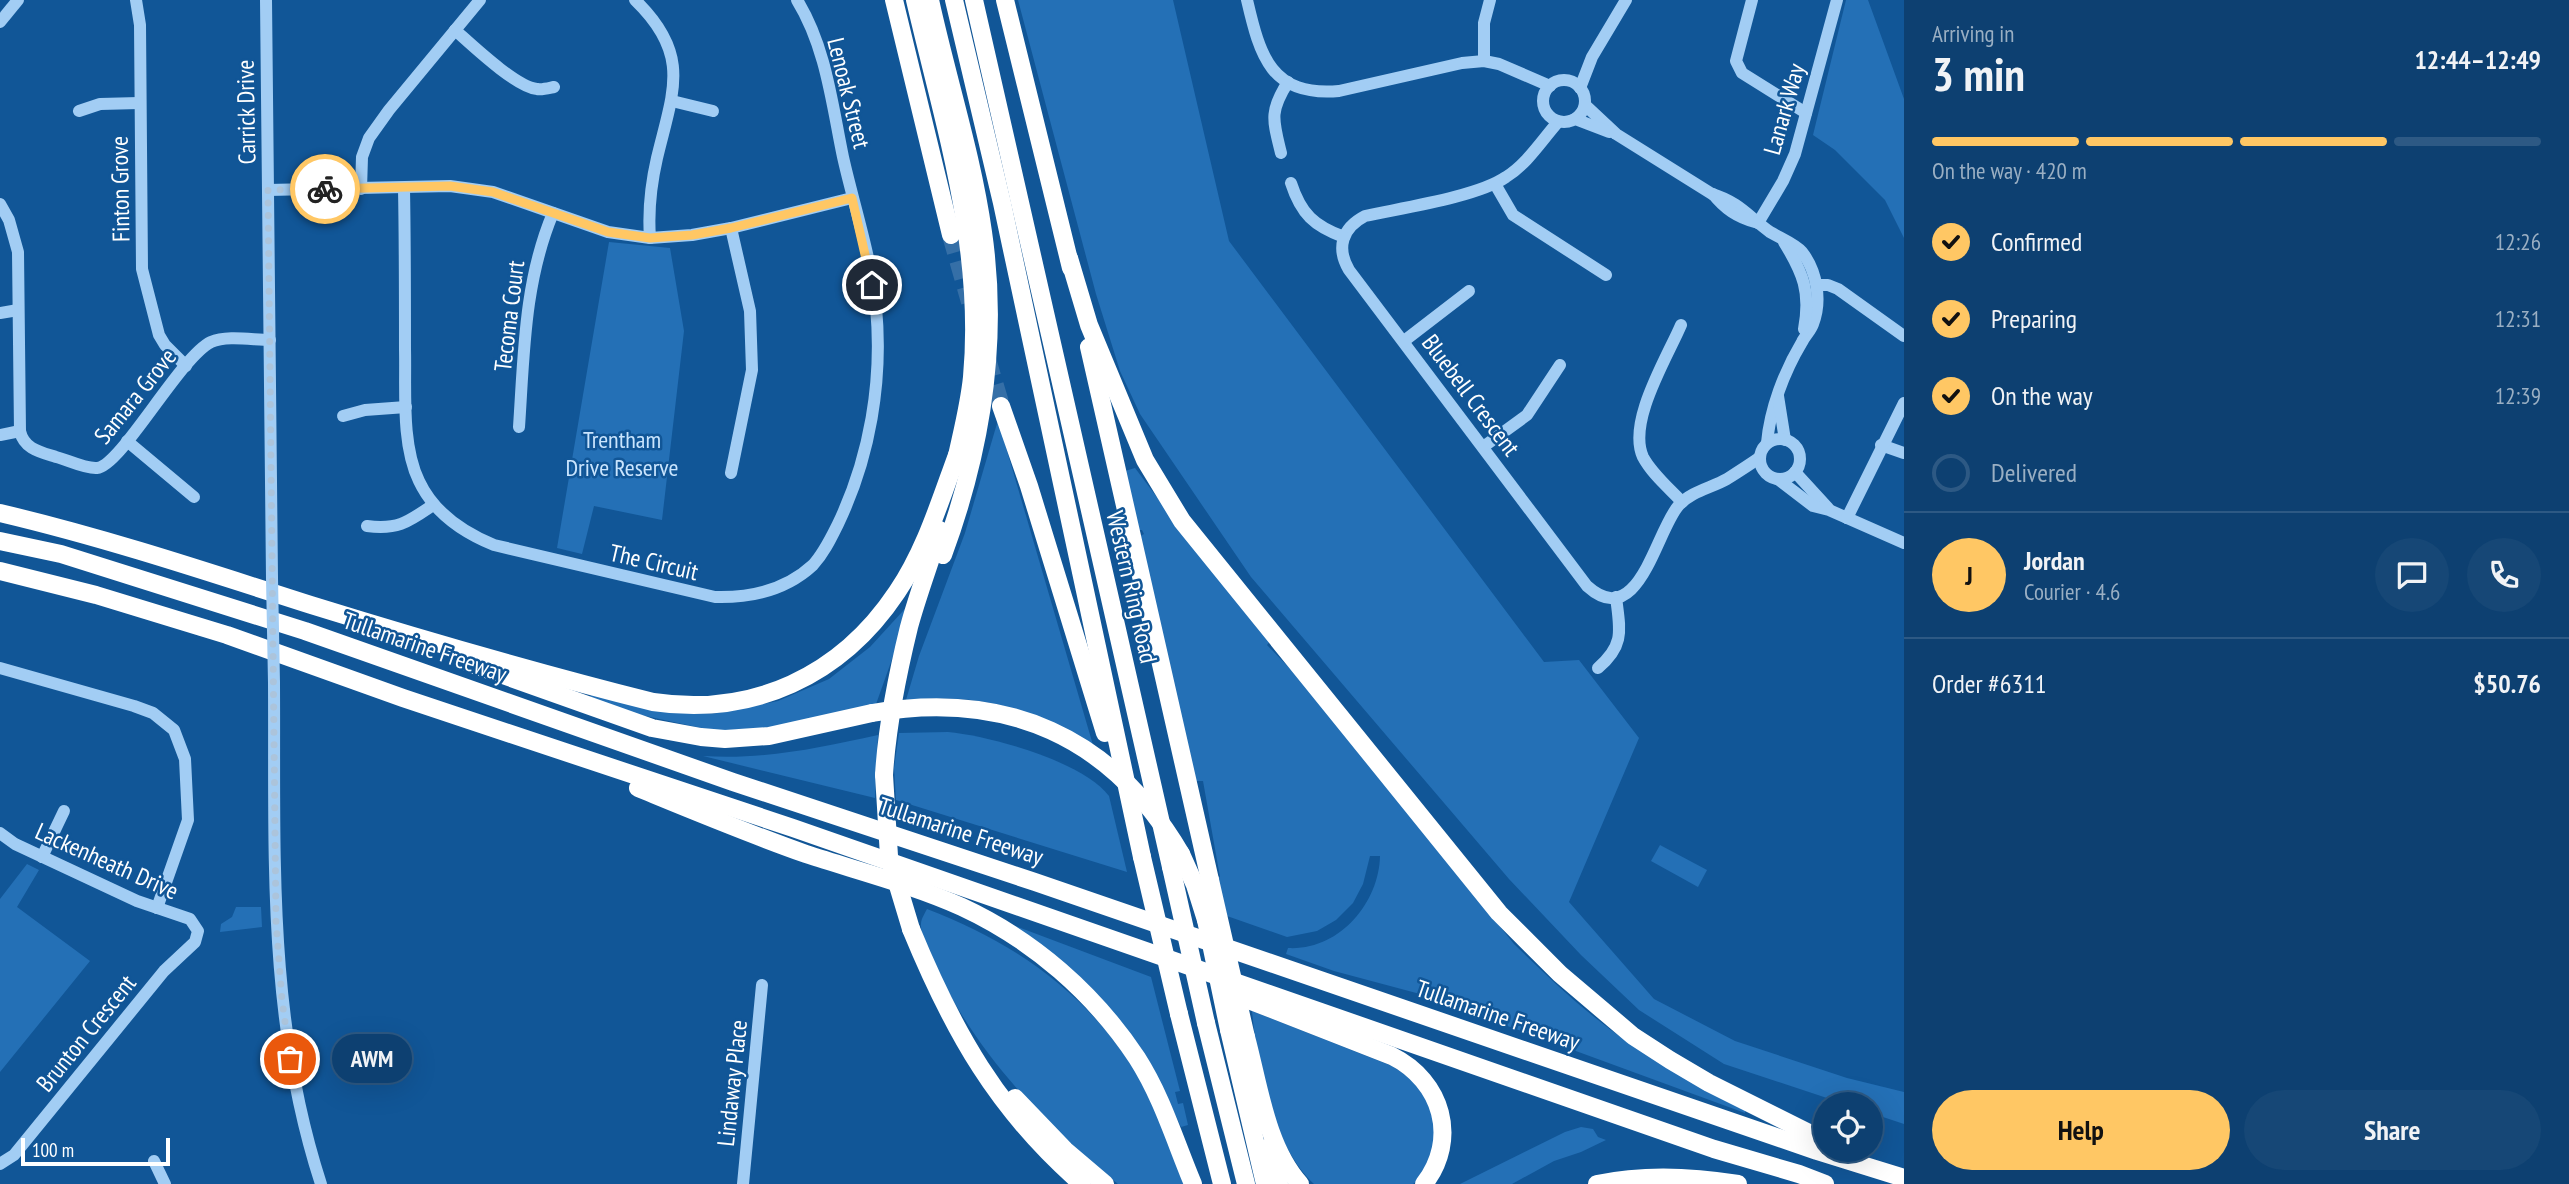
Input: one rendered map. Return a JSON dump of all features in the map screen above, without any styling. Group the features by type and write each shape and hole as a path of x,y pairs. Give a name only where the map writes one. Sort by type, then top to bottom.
{"highway":[{"path":"894,0 951,235"},
{"path":"915,0 962,191 970,242 974,332 966,417 950,494 909,626 887,736 884,775 889,856 911,929 954,1025 988,1082 1044,1149 1082,1184"},
{"path":"898,676 965,491 975,454 987,375 989,330 984,235 930,0"},
{"name":"Western Ring Road","path":"954,0 1008,227 1142,857 1222,1184"},
{"name":"Western Ring Road","path":"974,0 1206,1023 1246,1184"},
{"path":"1005,0 1069,258 1279,1184"},
{"path":"1069,258 1089,325 1140,448 1182,521 1499,912 1560,974 1633,1036 1709,1083 1813,1136"},
{"path":"1001,406 1072,622 1142,857"},
{"path":"0,513 148,552 505,663 653,702 696,706 738,702 776,692 811,675 840,655 867,629 897,592 917,557 957,455"},
{"name":"Tullamarine Freeway","path":"0,541 61,554 317,635 733,782 1048,886 1904,1178"},
{"path":"0,571 185,621 302,660 621,780 749,832 948,902 1000,928 1072,980 1126,1043 1154,1087 1193,1184"},
{"path":"312,605 653,728 701,737 724,739 769,736 903,708 957,707 1011,717 1045,728 1069,740 1096,757 1129,784 1159,819 1181,854 1195,885 1206,920 1265,1184"},
{"path":"403,698 780,824 1714,1149 1825,1184"},
{"path":"937,880 1123,955 1260,1004 1404,1062 1414,1069 1430,1088 1443,1121 1441,1153 1424,1184"},
{"path":"930,971 977,1048 1018,1102 1065,1150 1105,1184"},
{"path":"1247,1037 1273,1137 1283,1159 1300,1184"},
{"path":"1861,1162 1866,1165"},
{"path":"1597,1184 1672,1177 1738,1184"}],"street":[{"path":"0,22 18,0"},
{"name":"Finton Grove","path":"136,0 140,25 142,269 159,335 186,366"},
{"name":"Carrick Drive","path":"266,0 276,922 280,981 294,1079 321,1184"},
{"path":"361,189 362,157 369,138 480,0"},
{"path":"635,0 653,18 669,46 675,84 656,162 649,210 650,238"},
{"name":"Lenoak Street","path":"797,0 818,41 852,198"},
{"path":"1247,0 1258,46 1270,66 1288,82 1314,92 1339,91 1462,63 1484,61 1499,64 1524,75 1547,91"},
{"path":"1484,61 1484,23 1490,0"},
{"path":"1598,668 1616,648 1620,628 1616,597 1630,592 1638,584 1670,516 1682,502 1725,480 1759,458 1767,443 1770,418 1778,396 1801,344 1813,325 1818,305 1817,285 1801,250 1758,223 1744,209 1728,199 1712,194 1616,134 1585,105 1580,88 1592,57 1626,0"},
{"path":"1752,0 1736,61 1737,67 1742,73 1807,113"},
{"name":"Lanark Way","path":"1758,223 1791,165 1837,0"},
{"path":"455,30 525,85 537,89 554,87"},
{"path":"1558,122 1547,114 1543,105 1547,91 1558,81 1567,80 1592,57"},
{"path":"1567,80 1580,88"},
{"path":"1280,153 1273,114 1288,82"},
{"path":"672,101 713,111"},
{"path":"79,111 100,104 139,103"},
{"path":"1575,119 1585,105"},
{"path":"1532,151 1547,114"},
{"path":"1291,184 1301,208 1313,222 1324,230 1344,237 1349,227 1365,216 1495,184 1519,167 1558,122 1575,119 1616,134"},
{"path":"1495,184 1513,215 1605,275"},
{"path":"268,190 450,186 493,192 608,232 650,238 692,235 731,228 852,198"},
{"name":"The Circuit","path":"404,189 406,407 411,459 419,481 433,505 468,534 494,545 715,597 734,598 775,590 795,579 813,564 827,547 848,502 868,438 877,362 876,304 852,198"},
{"path":"0,204 9,220 18,252 20,430 0,435"},
{"name":"Tecoma Court","path":"519,427 528,302 535,261 552,213"},
{"path":"731,228 750,311 751,369 731,473"},
{"name":"Bluebell Crescent","path":"1344,237 1341,251 1344,261 1587,586 1595,593 1616,597"},
{"path":"1782,239 1802,273 1805,285 1807,315 1801,344"},
{"path":"1817,285 1838,289 1904,336"},
{"path":"1404,341 1469,291"},
{"path":"0,313 18,310"},
{"path":"1681,325 1644,410 1638,434 1639,445 1649,467 1682,502"},
{"name":"Samara Grove","path":"20,430 22,439 34,449 97,468 110,461 186,366 210,343 220,340 270,340"},
{"path":"1483,447 1527,415 1560,365"},
{"path":"1778,396 1785,440"},
{"path":"1847,518 1904,402"},
{"path":"343,416 365,410 406,407"},
{"path":"1767,443 1785,440 1798,451 1800,462 1795,472 1790,477 1779,480"},
{"path":"127,441 194,497"},
{"path":"1881,445 1904,453"},
{"path":"1759,458 1764,472"},
{"path":"1725,480 1764,472 1813,506 1829,510 1904,543"},
{"path":"1795,472 1829,510"},
{"path":"367,526 397,527 433,505"},
{"path":"0,668 144,710 164,720 174,730 186,759 188,820 157,908"},
{"path":"43,857 64,811"},
{"name":"Lackenheath Drive","path":"0,833 15,844 43,857 157,908 190,919 196,926"},
{"name":"Brunton Crescent","path":"0,1164 14,1155 164,971 195,942 198,937 196,926"},
{"name":"Lindaway Place","path":"743,1184 762,985"},
{"path":"154,1161 165,1184"}],"green space":[{"path":"1018,0 1173,0 1229,241 1544,662 1579,660 1639,738 1569,902 1654,999 1735,1041 1847,1078 1904,1092 1904,1124 1883,1117 1883,1092 1813,1093 1724,1064 1639,1010 1581,955 1509,879 1251,577 1140,414 1120,371 1096,294"},
{"path":"1846,0 1868,0 1904,99 1904,238 1885,200 1835,150 1813,135"},
{"name":"Trentham Drive Reserve","path":"609,242 670,248 684,331 662,520 594,506 582,554 557,548"},
{"path":"998,420 1093,745 1005,706 948,698 906,700 919,656 965,533"},
{"path":"1135,468 1214,573 1271,640 1267,645 1304,683 1514,944 1549,978 1611,1030 1660,1062 1745,1110 1745,1113 1420,994 1334,971 1286,954 1288,948 1323,942 1352,921 1364,907 1372,891 1380,856 1370,856 1363,884 1353,903 1336,920 1317,931 1287,937 1227,916 1218,878 1220,877 1203,781 1195,781 1140,536 1144,534 1142,530 1138,530 1125,471"},
{"path":"913,600 875,707 774,727 715,731 627,712 590,697 593,691 652,708 712,714 778,701 829,679 870,647"},
{"path":"899,733 966,734 1034,752 1057,761 1096,783 1109,796 1127,872 896,800 894,768"},
{"path":"878,735 875,798 703,756 769,755"},
{"path":"1660,845 1707,870 1698,887 1651,861"},
{"path":"27,864 39,870 17,907 90,961 0,1072 0,899"},
{"path":"236,907 261,907 262,927 220,932 221,924 232,917"},
{"path":"927,909 984,934 1036,966 1060,985 1104,1028 1145,1084 1186,1184 1118,1184 1062,1136 1036,1109 986,1050 946,987 922,931 921,922"},
{"path":"1005,922 1151,977 1180,1091 1175,1092 1178,1104 1183,1103 1188,1125 1181,1127 1148,1062 1105,1004"},
{"path":"1252,1011 1392,1066 1413,1080 1430,1103 1439,1140 1420,1179 1413,1184 1314,1184 1299,1168 1277,1126 1263,1079"},
{"path":"1581,1127 1593,1129 1598,1137 1606,1140 1554,1161 1512,1184 1460,1184 1565,1132"}],"tunnel":[{"path":"951,235 970,302"},
{"path":"987,359 1001,406"}],"way so far":[{"path":"290,1059 284,1021 276,922 268,190 325,189"}],"place":[{"name":"AWM","path":"290,1059"}],"route":[{"path":"325,189 450,186 493,192 608,232 650,238 692,235 731,228 852,198 872,285"}]}
